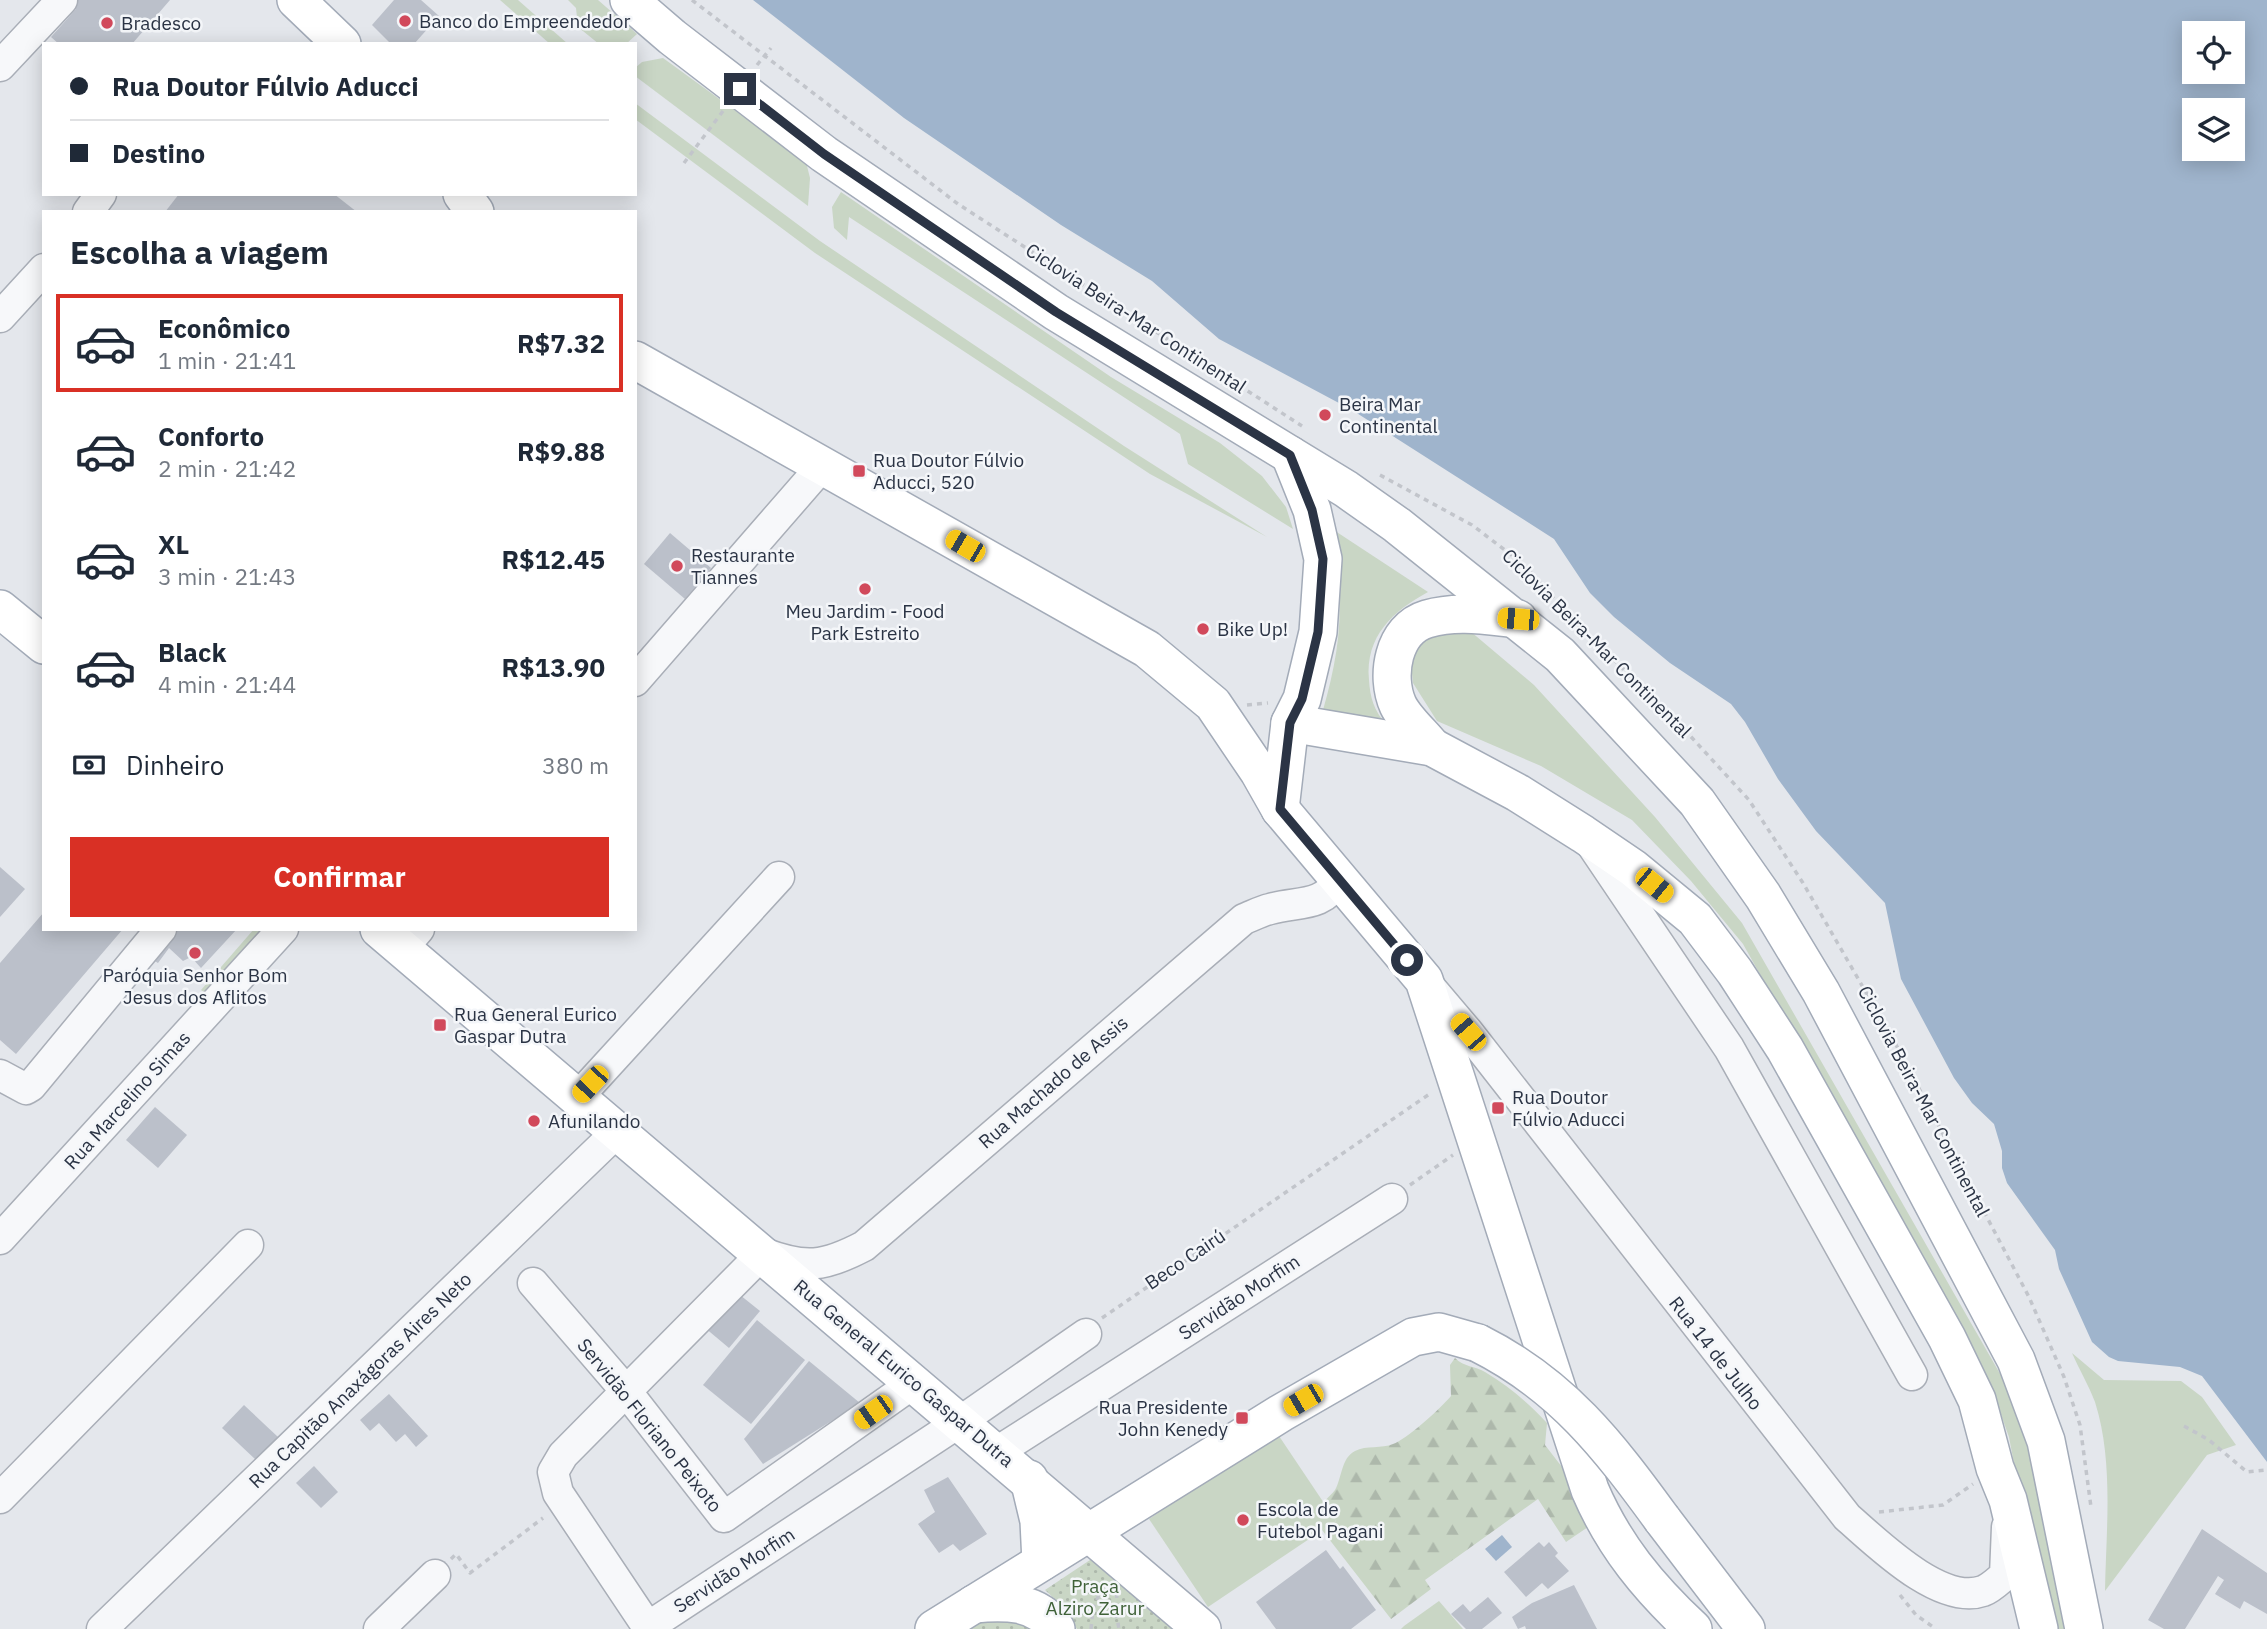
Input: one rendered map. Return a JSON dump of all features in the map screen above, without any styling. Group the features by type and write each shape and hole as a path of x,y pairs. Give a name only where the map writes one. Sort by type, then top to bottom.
{"main road":[{"path":"296,0 340,42"},
{"path":"629,0 672,37 824,154 1056,312 1299,443 1560,655 1697,802 1763,896 1821,992 2016,1360 2046,1441 2084,1629"},
{"path":"637,361 1136,643 1173,668 1213,704 1280,809 1424,980 1601,1514 1640,1576 1693,1629"},
{"path":"1280,809 1290,723 1302,699 1318,632 1323,559 1299,443"},
{"path":"0,608 42,643"},
{"path":"1432,747 1399,706 1391,675 1396,648 1425,619 1456,613 1518,619"},
{"path":"1290,723 1432,747 1518,793 1583,834 1633,868 1696,919 1735,972 1785,1049 1928,1301 1976,1400 2039,1629"},
{"name":"Rua General Eurico Gaspar Dutra","path":"400,936 578,1097 1029,1479 1084,1534 1114,1569 1183,1629"},
{"path":"934,1629 1084,1534 1413,1337 1439,1332 1478,1343 1535,1376 1566,1401 1619,1461 1746,1629"},
{"path":"1029,1479 1039,1521 1041,1562"},
{"name":"Rua General Eurico Gaspar Dutra","path":"1084,1534 1202,1629"},
{"path":"974,1604 1017,1603 1037,1610 1056,1629"}],"street":[{"path":"0,66 62,0"},
{"path":"0,317 42,271"},
{"path":"637,679 823,466"},
{"path":"1583,834 1729,1048 1912,1375"},
{"path":"578,1097 779,877"},
{"name":"Rua Machado de Assis","path":"763,1254 791,1264 806,1265 838,1259 864,1246 1244,919 1270,909 1319,901 1327,897 1338,880"},
{"path":"0,1075 26,1090 31,1086 160,931"},
{"name":"Rua Marcelino Simas","path":"0,1239 281,931"},
{"name":"Rua 14 de Julho","path":"1424,980 1468,1032 1847,1517 1898,1561 1943,1588 1962,1594 1976,1593 1986,1590 2005,1575 2001,1484"},
{"name":"Rua Capitão Anaxágoras Aires Neto","path":"102,1629 618,1131"},
{"name":"Servidão Morfim","path":"997,1452 1392,1199"},
{"path":"0,1498 248,1245"},
{"path":"648,1628 558,1493 553,1472 564,1455 763,1254"},
{"name":"Servidão Floriano Peixoto","path":"533,1283 626,1391 724,1517 915,1382"},
{"path":"1877,1310 1928,1301"},
{"path":"961,1421 1086,1334"},
{"name":"Servidão Morfim","path":"648,1628 961,1421"},
{"path":"379,1629 435,1575"}],"path":[{"name":"Ciclovia Beira-Mar Continental","path":"692,0 958,204 1299,443"},
{"name":"Ciclovia Beira-Mar Continental","path":"1375,472 1472,525 1522,563 1574,622 1672,716 1749,800 1803,883 1894,1041 2029,1297 2064,1377 2080,1425 2091,1512"},
{"name":"Beco Cairú","path":"1086,1334 1107,1313 1414,1103"},
{"path":"1392,1199 1478,1138"},
{"path":"2184,1426 2209,1440 2247,1472 2267,1470"},
{"path":"1847,1517 1943,1505 2001,1484"},
{"path":"435,1575 456,1554 470,1573 551,1512"},
{"path":"1091,1629 1098,1597 1114,1569"}],"green space":[{"path":"500,0 518,0 566,42 548,42"},
{"path":"568,0 598,0 637,34 628,42 597,42 578,27 576,8"},
{"path":"663,58 806,162 810,178 808,206 637,78 637,66 642,62"},
{"path":"637,104 820,241 1124,446 1267,537 1150,474 815,253 637,120"},
{"path":"841,192 1111,377 1220,443 1262,476 1286,507 1293,529 1188,464 1180,434 849,217 847,240 834,228 832,207"},
{"path":"1323,523 1428,592 1393,617 1377,638 1372,650 1369,664 1370,692 1373,704 1386,724 1323,710 1336,652 1340,607 1336,575"},
{"path":"1457,620 1534,685 1655,817 1742,923 2003,1379 2025,1433 2089,1629 2028,1629 2020,1495 2009,1437 1990,1384 1743,944 1691,881 1632,820 1541,766 1437,721 1413,683 1409,645"},
{"path":"252,931 271,931 212,999 201,990"},
{"path":"2072,1353 2104,1380 2181,1381 2202,1397 2236,1445 2207,1455 2105,1591 2108,1496 2105,1448 2095,1402"},
{"path":"1455,1358 1502,1383 1547,1423 1545,1445 1572,1480 1588,1527 1566,1542 1538,1499 1425,1580 1431,1589 1391,1619 1322,1530 1336,1521 1324,1502 1335,1490 1350,1454 1359,1449 1399,1441 1451,1396 1450,1365"},
{"name":"Escola de Futebol Pagani","path":"1277,1433 1336,1521 1208,1607 1149,1519"},
{"name":"Praça Alziro Zarur","path":"1093,1558 1176,1629 1077,1629 1059,1603 1045,1590"},
{"path":"1439,1601 1463,1629 1401,1629 1404,1626"},
{"name":"Praça Alziro Zarur","path":"994,1616 1044,1629 966,1629"}],"water":[{"path":"753,0 2267,0 2267,1462 2202,1376 2180,1367 2118,1361 2092,1342 2059,1269 2055,1250 2007,1183 1994,1124 1972,1103 1954,1078 1901,979 1885,903 1816,831 1778,779 1745,722 1731,704 1670,663 1614,617 1590,593 1554,539 1352,410 1219,339 1152,281 1061,225 904,118"},
{"path":"1502,1535 1512,1547 1496,1561 1485,1549"}],"building":[{"name":"Bradesco","path":"69,0 170,0 134,42 57,42 51,37 76,9"},
{"name":"Banco do Empreendedor","path":"394,0 421,0 439,16 416,42 389,42 372,25"},
{"path":"177,196 337,196 354,210 167,210"},
{"name":"Restaurante Tiannes","path":"670,533 711,568 685,599 644,564"},
{"path":"0,867 25,889 0,917"},
{"path":"42,914 42,931 121,931 16,1054 0,1040 0,963"},
{"name":"Paróquia Senhor Bom Jesus dos Aflitos","path":"171,931 235,931 201,968 191,957 183,961 169,948 158,963 148,957"},
{"path":"155,1107 187,1135 158,1168 126,1140"},
{"path":"735,1291 760,1311 729,1348 704,1327"},
{"path":"757,1320 805,1360 751,1424 703,1385"},
{"path":"809,1361 860,1403 763,1464 744,1439"},
{"path":"389,1394 428,1436 416,1447 405,1434 396,1442 379,1423 370,1431 360,1420"},
{"path":"244,1405 278,1437 256,1460 222,1428"},
{"path":"314,1466 338,1492 321,1508 296,1483"},
{"path":"948,1477 987,1534 960,1551 953,1544 939,1553 918,1524 935,1512 924,1490"},
{"path":"2202,1529 2267,1573 2267,1614 2244,1601 2240,1609 2215,1594 2224,1580 2218,1576 2185,1629 2164,1629 2148,1620"},
{"path":"1539,1542 1544,1547 1549,1542 1558,1553 1555,1556 1569,1571 1548,1589 1542,1583 1526,1597 1504,1572"},
{"path":"1326,1550 1340,1569 1343,1566 1376,1610 1351,1629 1276,1629 1256,1602"},
{"path":"1574,1585 1597,1629 1526,1629 1525,1626 1518,1629 1512,1617 1532,1603"},
{"path":"1488,1597 1502,1613 1482,1629 1466,1629 1451,1614 1463,1604 1470,1612"}],"place":[{"name":"Banco do Empreendedor","path":"405,21"},
{"name":"Bradesco","path":"107,23"},
{"name":"Beira Mar Continental","path":"1325,415"},
{"name":"Rua Doutor Fúlvio Aducci, 520","path":"859,471"},
{"name":"Restaurante Tiannes","path":"677,566"},
{"name":"Meu Jardim - Food Park Estreito","path":"865,589"},
{"name":"Bike Up!","path":"1203,629"},
{"name":"Paróquia Senhor Bom Jesus dos Aflitos","path":"195,953"},
{"name":"Rua General Eurico Gaspar Dutra","path":"440,1025"},
{"name":"Rua Doutor Fúlvio Aducci","path":"1498,1108"},
{"name":"Afunilando","path":"534,1121"},
{"name":"Rua Presidente John Kenedy","path":"1242,1418"},
{"name":"Escola de Futebol Pagani","path":"1243,1520"}],"route":[{"path":"740,89 824,154 1056,312 1290,455 1315,519 1323,559 1318,632 1302,699 1290,723 1280,809 1407,960"}]}
